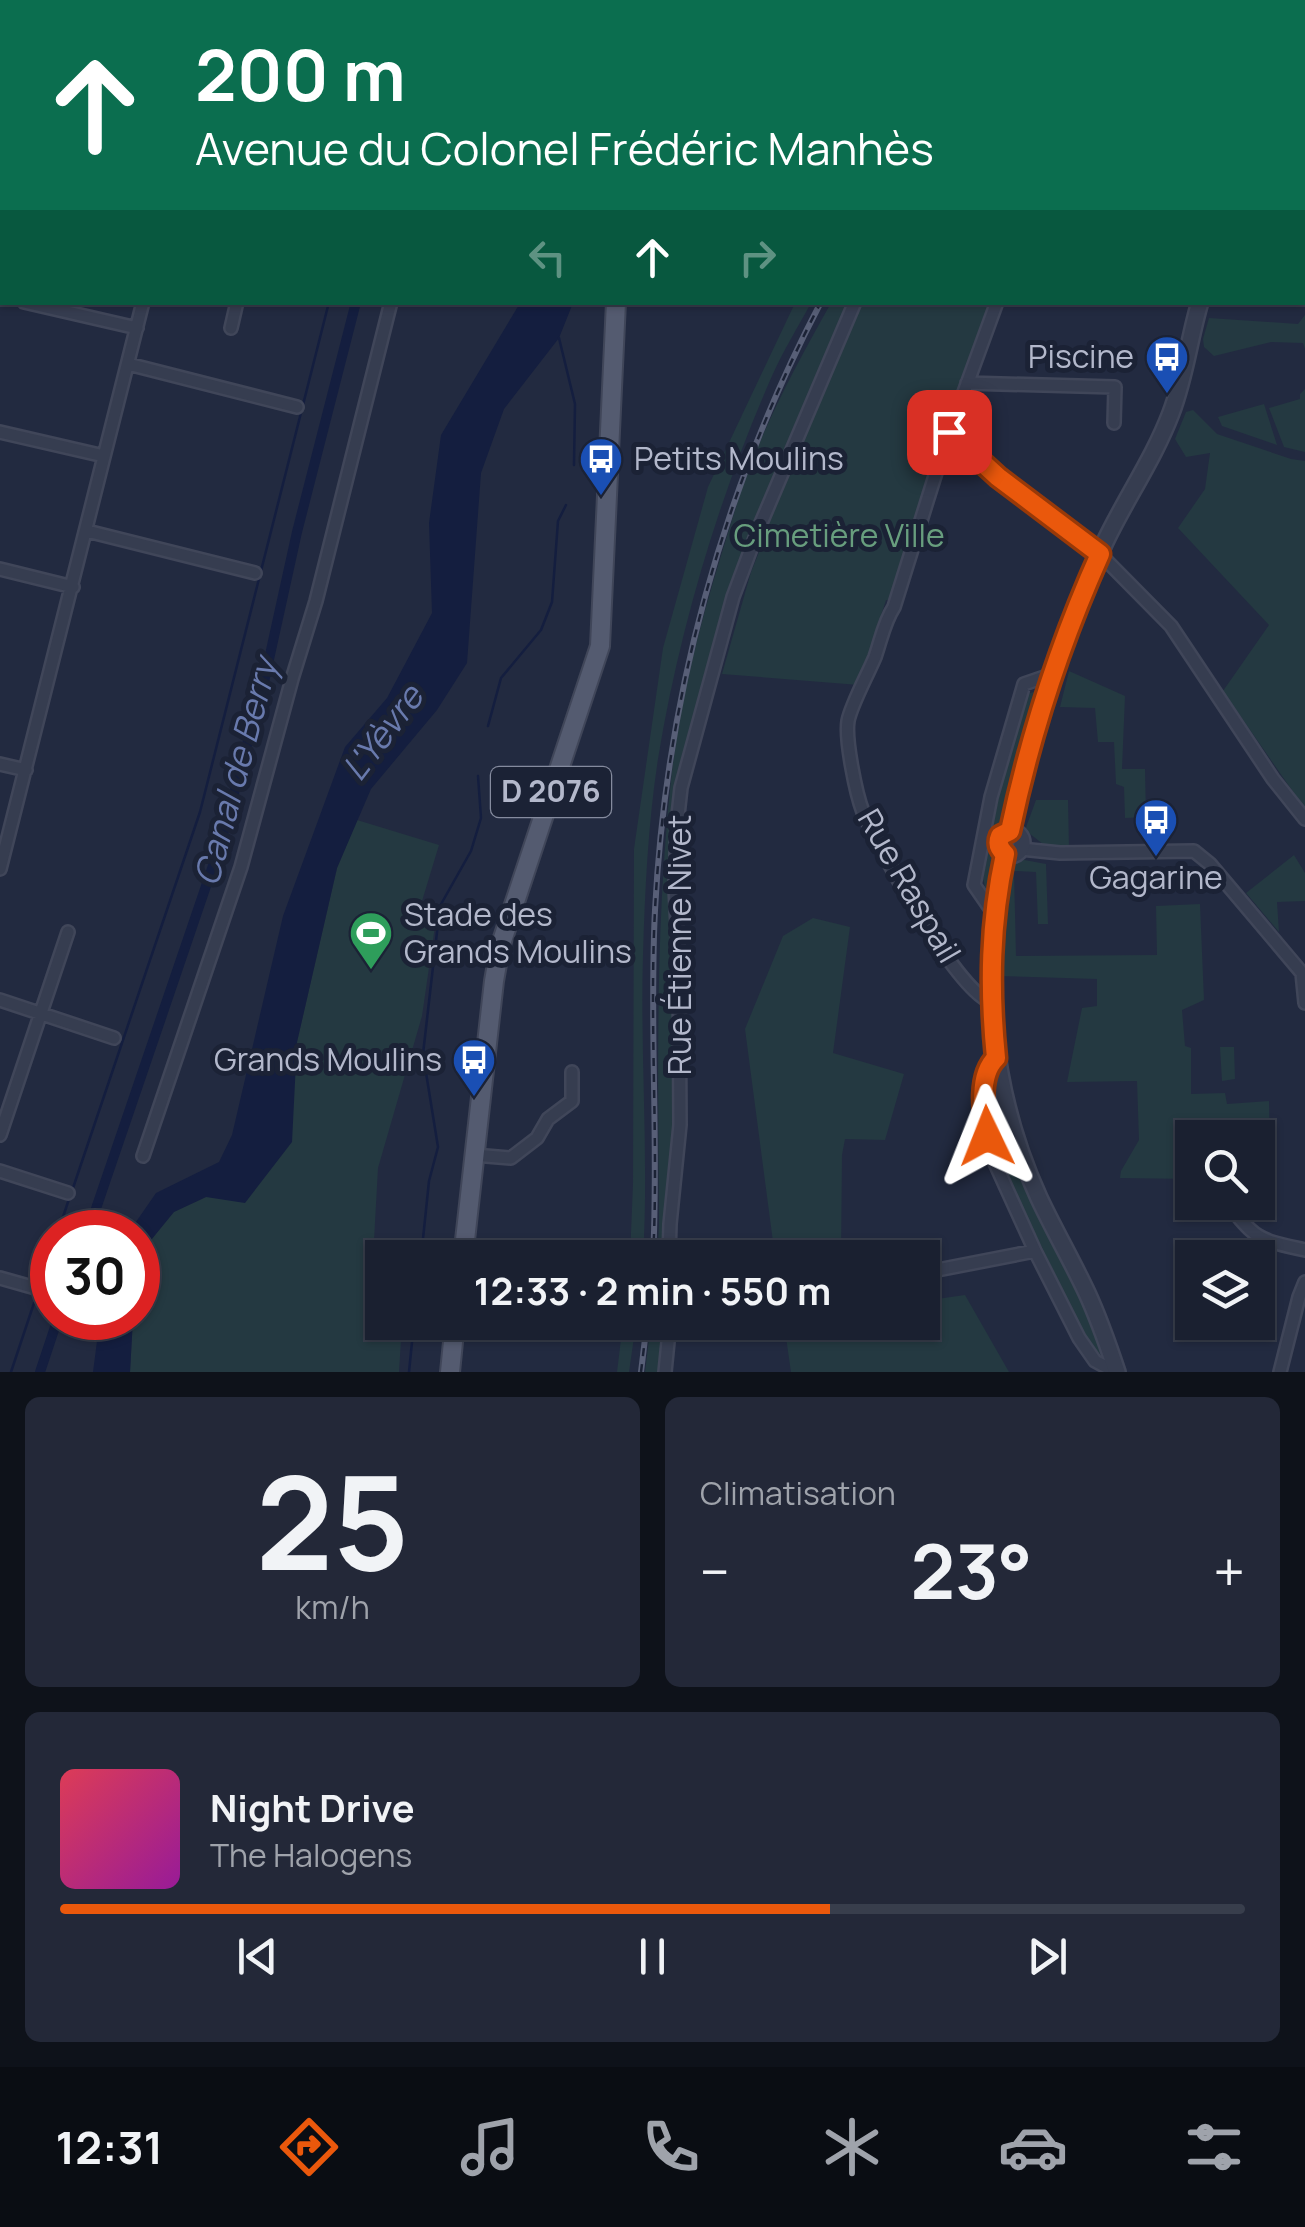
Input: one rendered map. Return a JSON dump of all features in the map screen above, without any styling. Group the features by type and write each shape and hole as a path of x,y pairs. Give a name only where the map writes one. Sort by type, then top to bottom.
{"main road":[{"name":"D 2076","path":"465,1240 500,947 600,646 616,305"},
{"path":"450,1372 454,1340"}],"street":[{"path":"37,305 137,328"},
{"path":"0,869 143,305"},
{"path":"231,328 236,305"},
{"path":"142,1156 241,866 316,601 390,305"},
{"name":"Rue Étienne Nivet","path":"670,1240 680,1125 675,888 681,788 733,597 854,305"},
{"name":"Rue Raspail","path":"990,1002 966,983 883,853 862,808 852,765 848,721 894,607 949,432 996,305"},
{"path":"1199,305 1169,418 1100,554 1032,737 1010,831 1000,836 998,842 1000,849 1013,852 1194,852 1210,864 1302,973 1305,1003"},
{"path":"128,364 297,407"},
{"path":"967,384 1115,387 1114,422"},
{"path":"0,432 104,456"},
{"path":"949,432 998,477 1100,554 1171,626 1273,779 1305,819"},
{"path":"87,531 255,574"},
{"path":"0,570 73,587"},
{"path":"994,914 974,885 991,797 1024,684 1053,674"},
{"path":"0,764 26,770"},
{"path":"1013,852 994,914 990,1002 996,1058 1010,1121 1038,1196 1104,1331 1116,1372"},
{"path":"0,1134 68,932"},
{"path":"0,1000 114,1038"},
{"path":"996,1058 987,1069 983,1110 994,1160 1079,1338 1095,1361 1116,1372"},
{"path":"474,1155 511,1158 537,1138 548,1119 572,1101 572,1072"},
{"path":"0,1171 68,1193"},
{"path":"1239,1220 1260,1240 1305,1250"},
{"path":"940,1270 1035,1251"},
{"path":"0,1278 30,1286"},
{"path":"1280,1372 1305,1282"},
{"path":"665,1372 668,1340"}],"green space":[{"path":"794,305 810,305 772,376 718,516 689,613 667,710 652,808 643,955 643,1240 631,1240 634,849 663,648 708,487"},
{"path":"830,305 849,305 754,523 702,683 680,769 671,844 674,1148 667,1240 658,1240 660,947 671,780 679,724 704,614 733,515 767,426"},
{"name":"Cimetière Ville","path":"858,305 990,305 935,450 927,490 893,600 886,600 859,685 722,674 766,525"},
{"path":"1305,315 1305,349 1303,343 1271,342 1214,356 1204,347 1209,318 1298,324"},
{"path":"1305,389 1305,452 1284,447 1269,408 1300,399"},
{"path":"1264,404 1277,445 1222,426 1218,417"},
{"path":"1193,410 1217,434 1305,461 1305,809 1223,691 1269,625 1178,528 1205,489 1210,453 1186,457 1175,439 1186,412"},
{"path":"1069,671 1125,696 1122,769 1145,769 1146,817 1125,818 1124,787 1116,784 1114,742 1098,742 1095,708 1060,707"},
{"path":"1037,691 994,835 987,894 983,879 1000,789 1027,694"},
{"path":"1036,800 1068,800 1069,848 1048,848 1025,830"},
{"path":"357,820 439,845 416,921 435,926 422,1016 378,1168 374,1240 365,1240 365,1340 401,1340 399,1372 130,1372 132,1340 160,1340 160,1228 173,1212 206,1197 298,1053 297,1042 337,868"},
{"path":"1294,855 1305,873 1305,901 1277,902 1279,932 1246,893"},
{"path":"1009,861 1046,864 1048,924 1038,924 1036,872 1014,871 1016,956 1157,955 1156,906 1200,904 1204,1000 1182,1010 1185,1046 1191,1048 1191,1094 1225,1093 1227,1104 1269,1101 1269,1120 1175,1120 1175,1179 1120,1178 1139,1140 1137,1081 1067,1082 1082,1008 1097,1006 1097,979 999,976 1000,911"},
{"path":"813,918 850,927 833,1053 904,1074 885,1140 845,1139 841,1240 773,1240 745,1029 783,936"},
{"path":"1220,1047 1234,1047 1235,1079 1222,1081"},
{"path":"992,1083 1013,1154 1082,1299 1104,1358 1088,1342 1004,1170 992,1123"},
{"path":"965,1295 1009,1372 791,1372 786,1340 940,1340 940,1299"},
{"path":"621,1340 634,1340 629,1372 617,1372"},
{"path":"649,1340 663,1340 660,1372 645,1372"}],"water":[{"name":"L'Yèvre","path":"519,305 572,305 559,338 504,409 481,473 467,663 437,710 371,789 337,868 297,1042 292,1142 245,1203 206,1197 174,1212 160,1229 160,1210 144,1210 156,1193 219,1162 232,1135 283,916 345,747 387,698 432,613 429,523 441,435"},
{"path":"97,1340 132,1340 130,1372 93,1372"}],"waterway":[{"path":"73,1188 200,812 328,305"},
{"name":"Canal de Berry","path":"96,1210 220,845 264,682 297,532 355,305"},
{"path":"559,338 575,404 574,465"},
{"path":"488,726 501,678 541,630 552,602 558,521 566,505"},
{"path":"423,1240 429,1181 438,1147 423,1054 440,906 471,851 481,818 478,776"},
{"path":"65,1210 70,1196"},
{"path":"11,1372 30,1315"},
{"name":"Canal de Berry","path":"40,1372 51,1340"},
{"path":"409,1372 412,1340"}],"railway":[{"path":"653,1240 655,910 672,752 686,674 728,521 755,447 820,305"},
{"path":"641,1372 645,1340"}],"place":[{"name":"Piscine","path":"1167,395"},
{"name":"Petits Moulins","path":"601,497"},
{"name":"Gagarine","path":"1156,858"},
{"name":"Stade des Grands Moulins","path":"371,971"},
{"name":"Grands Moulins","path":"474,1098"}],"route":[{"path":"949,432 998,477 1100,554 1042,705 1010,831 1000,836 998,842 1005,854 994,914 990,1002 996,1058 987,1069 983,1110 987,1136"}]}
